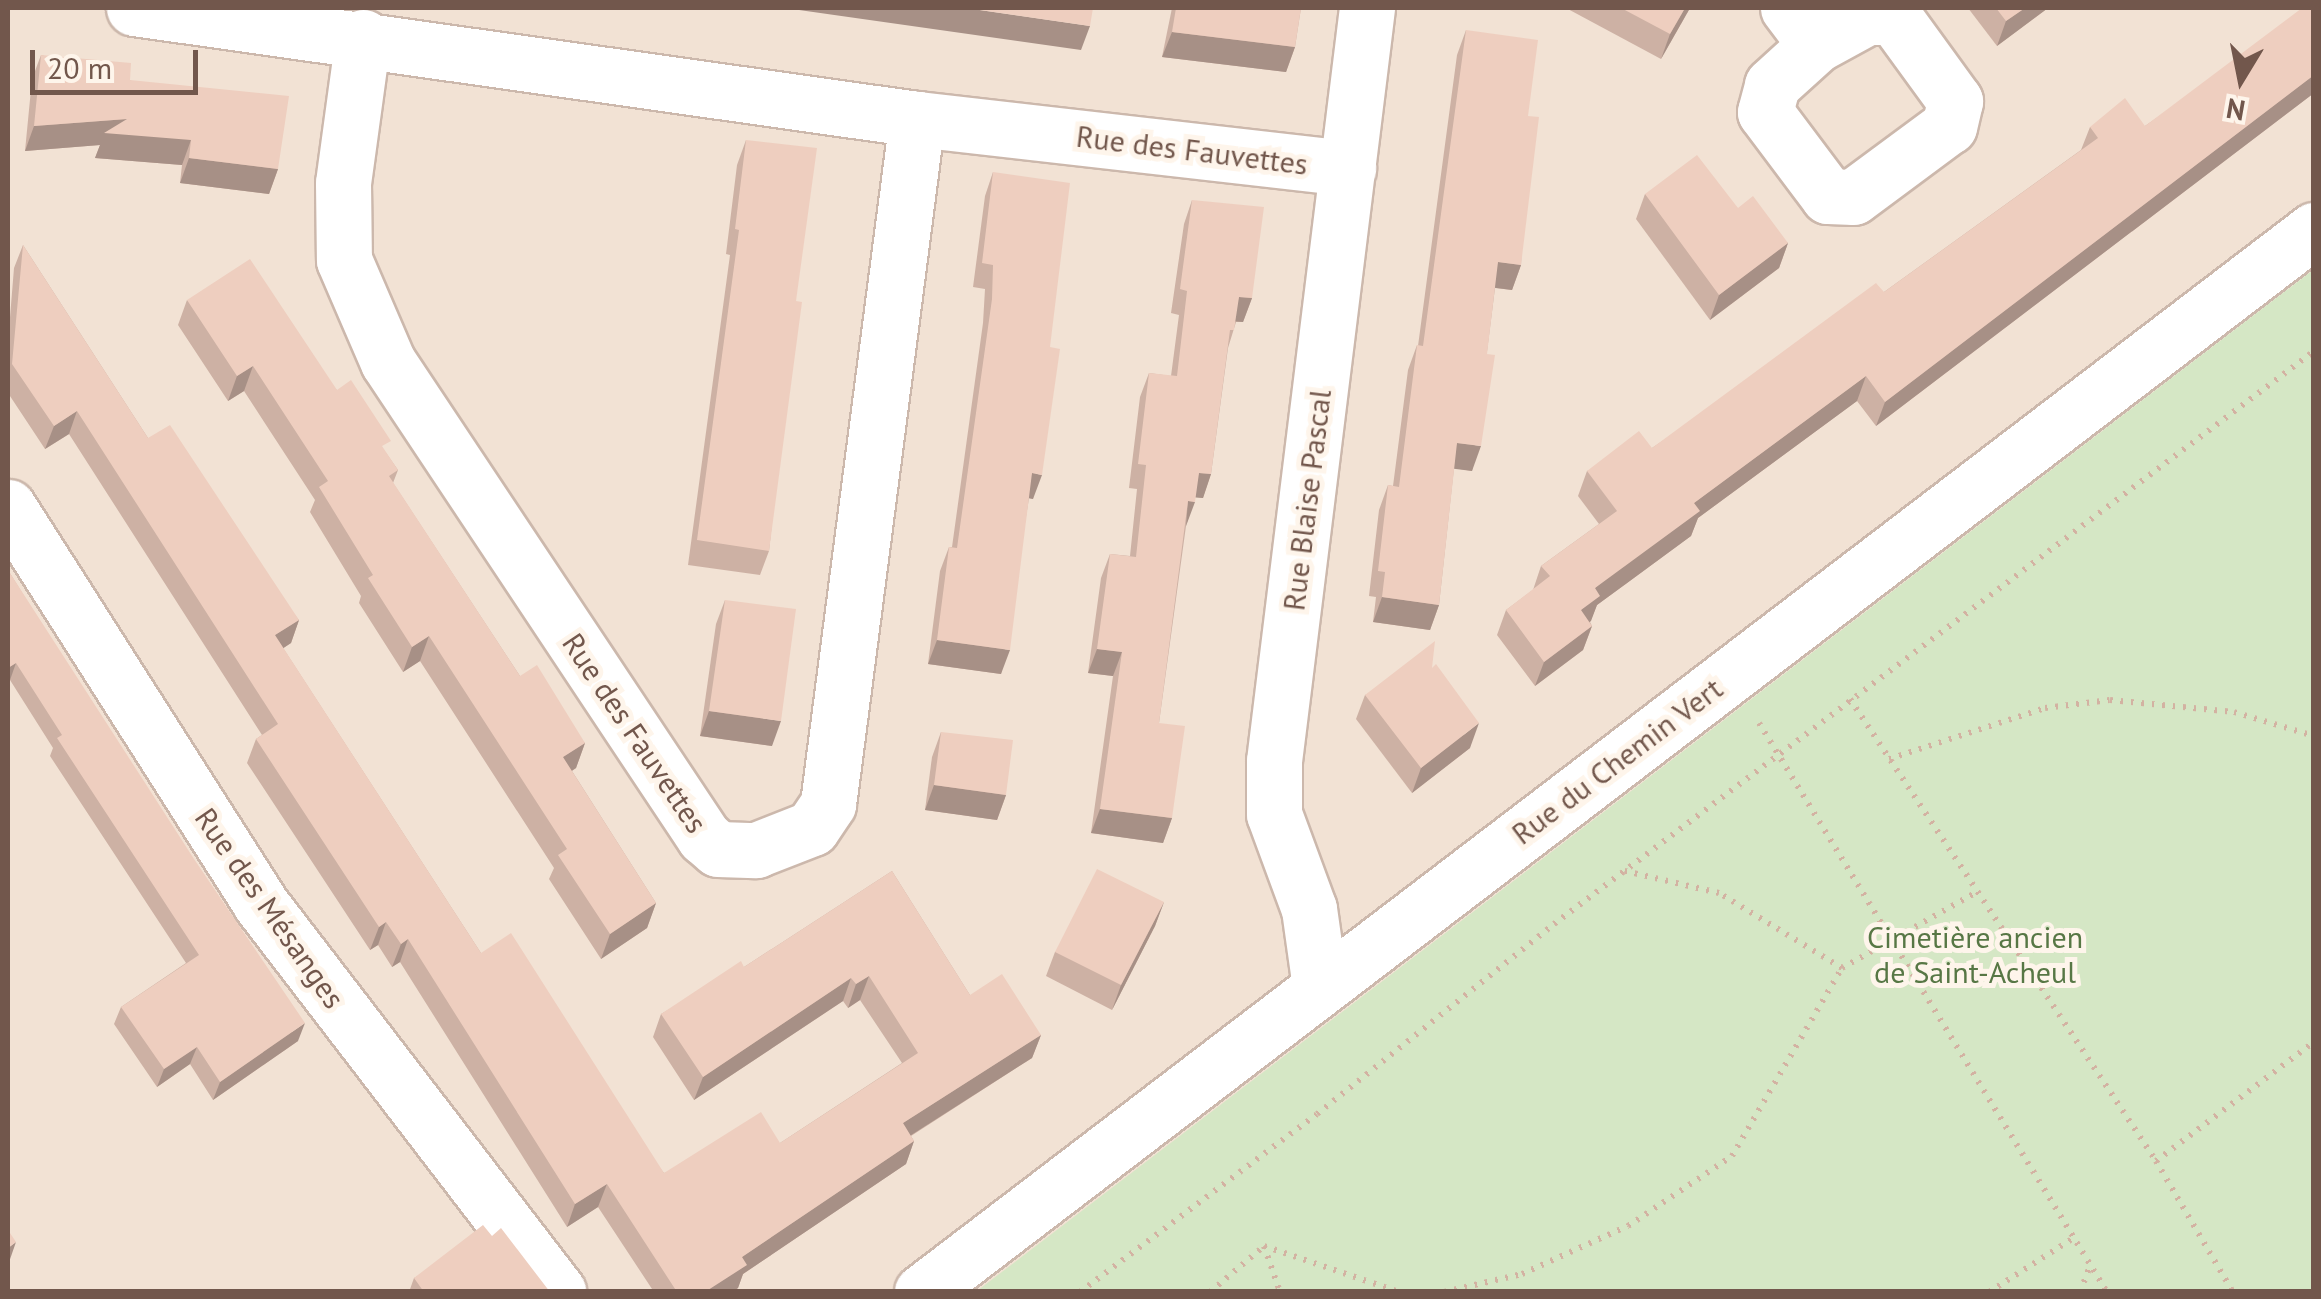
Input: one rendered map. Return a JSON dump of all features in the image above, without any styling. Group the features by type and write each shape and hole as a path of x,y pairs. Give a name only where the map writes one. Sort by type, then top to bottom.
{"street":[{"name":"Rue des Fauvettes","path":"134,8 917,119 1348,168"},
{"name":"Rue Blaise Pascal","path":"1320,987 1309,909 1274,814 1274,761 1367,8"},
{"name":"Rue des Fauvettes","path":"363,38 343,182 344,260 388,362 704,838 718,848 756,850 798,834 812,828 828,804 917,119"},
{"name":"Rue du Chemin Vert","path":"922,1292 2314,230"},
{"name":"Rue des Mésanges","path":"8,507 260,903 558,1292"}],"path":[{"path":"1080,1292 1317,1114 1624,871 2314,350"},
{"path":"1850,700 2156,1161 2232,1292"},
{"path":"1889,759 2045,708 2110,700 2234,712 2314,736"},
{"path":"1780,753 2107,1292"},
{"path":"1624,871 1719,893 1842,968"},
{"path":"1444,1292 1522,1274 1628,1226 1732,1156 1842,968 1977,892"},
{"path":"2156,1161 2314,1042"},
{"path":"1989,1292 2072,1239"},
{"path":"1210,1292 1264,1246"},
{"path":"1264,1246 1280,1292"},
{"path":"1264,1246 1400,1292"},
{"path":"2080,1292 2091,1265"}],"shaded area":[{"path":"8,8 2313,8 2313,1291 8,1291"}],"green space":[{"name":"Cimetière ancien de Saint-Acheul","path":"2313,270 2313,1291 977,1291"}],"building":[{"path":"966,8 1093,8 1090,26"},
{"path":"1176,8 1301,8 1295,47 1172,32"},
{"path":"1621,8 1685,8 1670,34"},
{"path":"1996,8 2025,8 2006,21"},
{"path":"2302,8 2314,8 2314,75 1885,402 1866,376 1694,503 1700,511 1595,588 1600,596 1581,610 1592,626 1544,662 1506,610 1550,576 1541,566 1617,511 1587,471 1639,431 1652,448 1876,283 1884,292 2098,138 2090,127 2125,98 2145,126"},
{"path":"1466,30 1538,40 1528,116 1539,117 1521,265 1498,262 1487,354 1495,355 1481,446 1457,443 1439,605 1382,597 1385,572 1378,571 1388,485 1399,487 1417,345 1423,346"},
{"path":"41,55 131,63 130,80 289,96 278,169 189,158 191,140 104,133 127,119 34,126"},
{"path":"746,140 817,148 796,301 802,302 769,551 697,540 739,230 735,229"},
{"path":"1697,155 1738,208 1753,196 1788,243 1719,295 1645,194"},
{"path":"993,172 1070,183 1050,347 1060,349 1042,475 1032,473 1010,650 937,640 949,547 957,548 992,299 993,265 982,263"},
{"path":"1192,200 1264,207 1252,298 1239,297 1234,330 1230,330 1211,474 1199,473 1195,502 1188,501 1159,723 1185,726 1172,818 1100,809 1122,652 1097,649 1110,554 1136,557 1146,465 1138,464 1149,373 1177,376 1187,291 1180,289"},
{"path":"23,245 148,438 170,425 299,620 275,635 481,953 511,933 664,1173 761,1112 780,1143 918,1053 869,976 856,984 851,978 703,1077 661,1014 741,961 744,967 892,871 970,995 1002,974 1041,1035 903,1123 914,1141 742,1257 747,1265 705,1292 677,1292 607,1184 575,1204 408,939 401,944 386,922 379,927 256,739 278,724 77,411 54,426 12,364"},
{"path":"250,259 337,390 351,380 391,441 382,446 398,470 389,476 520,676 537,665 585,743 563,757 656,903 610,934 558,855 567,849 429,636 412,647 368,578 373,575 319,487 328,481 253,366 237,376 187,300"},
{"path":"8,570 305,1023 220,1082 197,1047 164,1069 121,1007 199,955 57,738 62,735 16,663 8,668"},
{"path":"725,600 796,609 781,721 709,711"},
{"path":"1435,641 1432,668 1436,664 1479,723 1421,768 1365,695"},
{"path":"941,732 1013,740 1006,795 934,785"},
{"path":"1097,869 1164,902 1121,985 1055,952"},
{"path":"483,1225 492,1236 501,1228 550,1292 424,1292 414,1278"},
{"path":"8,1230 16,1242 8,1248"}]}
